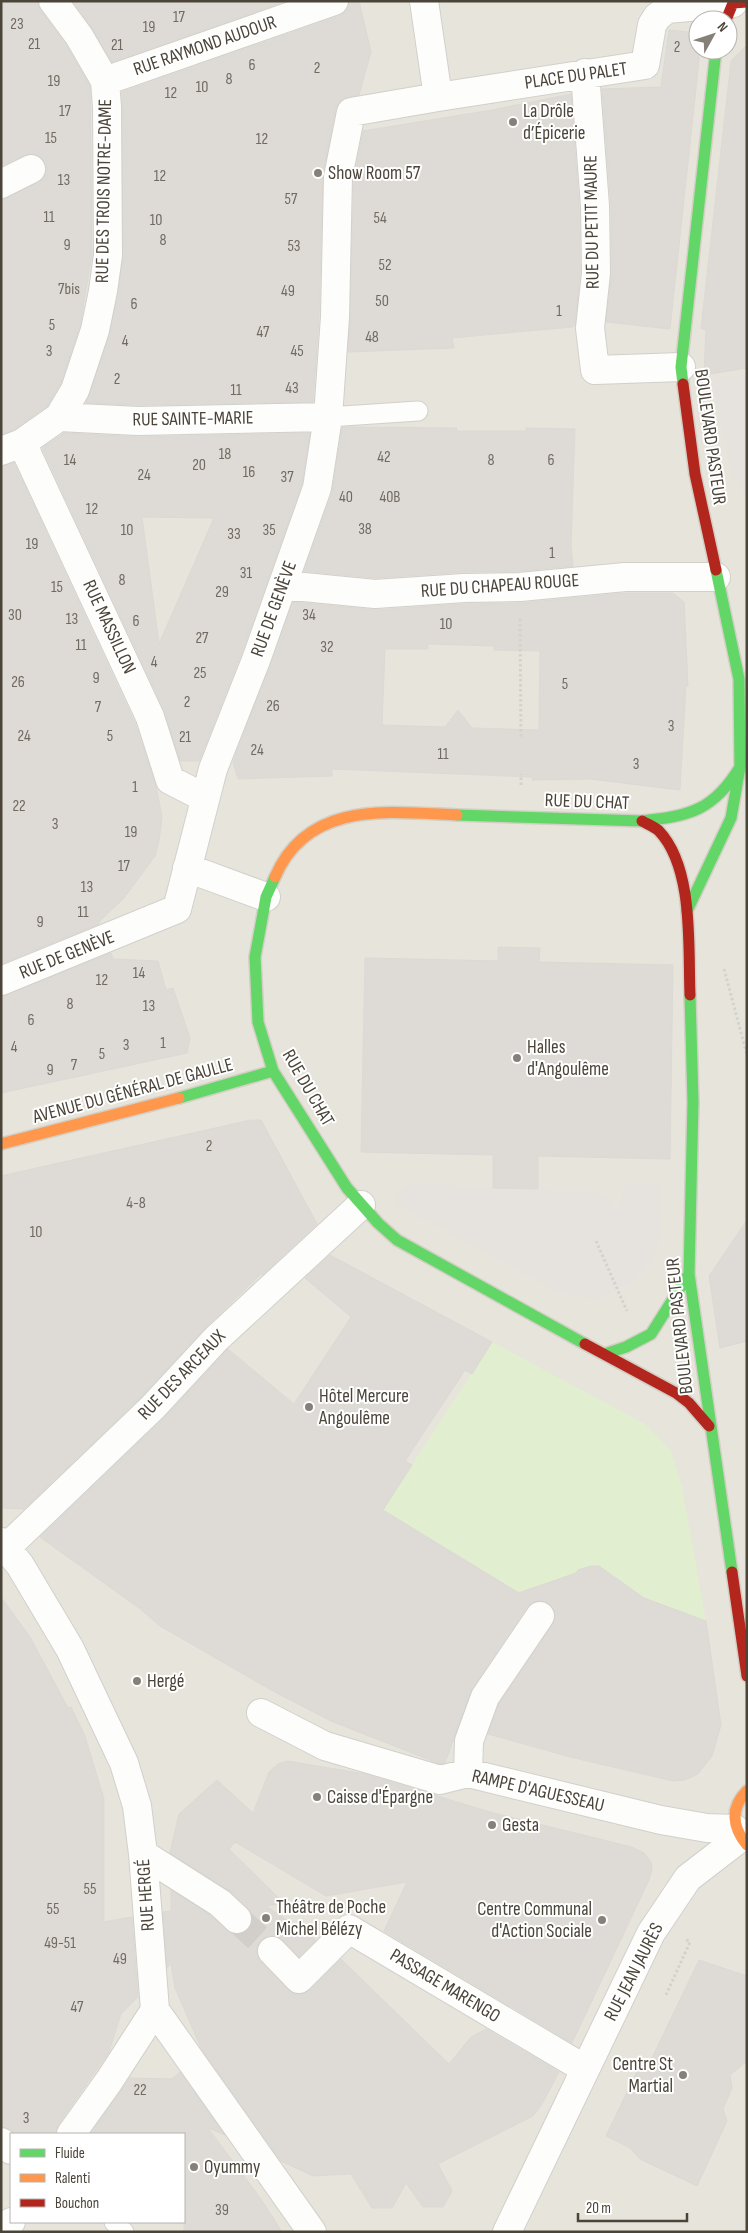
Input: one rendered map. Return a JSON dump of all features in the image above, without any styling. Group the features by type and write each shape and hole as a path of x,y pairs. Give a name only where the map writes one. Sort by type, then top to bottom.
{"street":[{"name":"RUE DES TROIS NOTRE-DAME","path":"53,1 79,36 105,81 108,106 102,153 108,255 103,291 95,330 75,390 59,417"},
{"name":"RUE RAYMOND AUDOUR","path":"105,81 334,1"},
{"path":"424,1 438,97"},
{"name":"PLACE DU PALET","path":"351,112 645,66 652,25 658,16 667,9 734,6"},
{"name":"BOULEVARD PASTEUR","path":"687,911 731,818 740,767 739,679 695,474 681,367 715,60"},
{"name":"RUE DU PETIT MAURE","path":"585,74 595,206 596,273 590,328 595,370 681,367"},
{"name":"RUE DE GENÈVE","path":"1,981 177,908 213,769 256,660 317,488 328,417 335,317 338,177 351,112"},
{"path":"1,184 31,169"},
{"path":"12,447 59,417"},
{"name":"RUE SAINTE-MARIE","path":"59,417 138,421 328,417"},
{"name":"RUE MASSILLON","path":"12,447 150,717 170,780 205,798"},
{"name":"RUE DU CHAPEAU ROUGE","path":"283,585 375,594 464,588 520,587 625,577 716,577"},
{"path":"642,821 684,816 711,802 724,792 740,767"},
{"name":"RUE DU CHAT","path":"642,821 378,812 335,819 303,838 282,860 266,897 255,957 258,1022 273,1071 361,1205 397,1240 676,1393 690,1403 709,1426"},
{"name":"BOULEVARD PASTEUR","path":"642,821 658,830 677,858 687,911 693,1102 689,1274 709,1426 747,1676"},
{"path":"188,868 266,897"},
{"name":"AVENUE DU GÉNÉRAL DE GAULLE","path":"1,1144 187,1096 273,1071"},
{"name":"RUE DES ARCEAUX","path":"4,1545 153,1407 216,1339 361,1205"},
{"path":"605,1354 626,1347 651,1334 689,1274"},
{"name":"RUE HERGÉ","path":"4,1545 20,1565 70,1649 124,1763 137,1806 143,1854 155,2010"},
{"path":"468,1773 469,1741 485,1697 540,1616"},
{"name":"RAMPE D'AGUESSEAU","path":"261,1713 325,1746 440,1780 468,1773 661,1820 707,1828 741,1837"},
{"path":"741,1837 735,1809 738,1800 747,1791"},
{"name":"RUE JEAN JAURÈS","path":"507,2232 651,1933 688,1878 741,1837"},
{"path":"143,1854 220,1903 237,1919"},
{"name":"PASSAGE MARENGO","path":"272,1951 299,1979 350,1929 585,2069"},
{"path":"72,2133 109,2081 155,2010 312,2232"}],"lane":[{"path":"328,417 418,410"},
{"path":"115,2223 124,2232"}],"path":[{"path":"520,624 521,739"},
{"path":"596,1241 631,1319"},
{"path":"666,1995 690,1942"}],"shaded area":[{"path":"1,1 747,1 747,2232 1,2232"},
{"path":"747,374 747,505 739,480 733,478 711,379"},
{"path":"412,1183 602,1193 615,1204 619,1211 624,1183 661,1185 660,1233 655,1254 643,1272 630,1284 602,1298 593,1299 560,1293 395,1204 398,1193"}],"green space":[{"path":"492,1342 645,1424 671,1451 682,1487 706,1621 644,1598 599,1566 518,1592 376,1507 391,1497"}],"building":[{"path":"1,1 38,1 40,10 66,45 90,86 92,254 80,326 61,383 47,406 15,429 1,434 1,199 38,183 44,177 47,169 45,162 39,156 32,154 24,155 1,166"},
{"path":"73,1 286,1 112,62"},
{"path":"349,1 359,1 371,52 359,95 341,100 336,108 323,174 319,316 313,402 138,405 86,403 110,333 123,257 122,92 339,16 346,11"},
{"path":"669,30 688,32 688,60 699,61 670,329 606,322 612,273 611,206 602,89 661,87"},
{"path":"747,45 747,368 704,375 706,329 701,329 731,61 738,60 738,54"},
{"path":"571,94 579,207 580,272 575,325 572,327 452,338 454,348 348,352 354,179 363,131 492,110"},
{"path":"342,427 457,428 456,431 526,431 526,428 575,429 571,546 573,566 519,571 464,572 375,578 304,571 332,493"},
{"path":"64,433 138,437 310,433 302,484 241,655 199,761 180,761 164,710 42,448","holes":["142,517 214,518 159,644"]},
{"path":"14,463 135,723 156,786 162,817 155,856 124,898 99,924 1,964 1,466"},
{"path":"626,593 673,593 684,602 688,686 686,686 680,790 590,779 532,780 532,777 332,769 332,776 238,779 233,762 293,602 376,610 465,604 521,603","holes":["428,644 494,646 494,650 540,651 539,730 472,728 458,710 445,727 382,725 385,649 428,649"]},
{"name":"Halles d'Angoulême","path":"498,947 540,948 539,962 673,965 670,1159 538,1156 538,1189 493,1188 493,1155 361,1152 365,958 498,961"},
{"path":"111,953 113,959 158,961 166,990 173,988 190,1038 187,1053 1,1093 1,996"},
{"path":"251,1120 261,1120 317,1224 205,1328 142,1396 24,1509 1,1508 1,1176"},
{"path":"747,1220 747,1341 720,1348 709,1276"},
{"path":"330,1255 492,1342 472,1374 465,1370 405,1461 412,1465 383,1510 519,1593 576,1573 578,1570 599,1566 644,1598 706,1621 721,1725 712,1756 698,1774 685,1780 673,1781 570,1757 488,1734 499,1704 553,1624 555,1618 554,1610 548,1603 542,1601 534,1602 527,1607 472,1688 445,1763 440,1764 331,1721 271,1690 160,1626 139,1608 40,1537 164,1418 228,1349 294,1404 351,1317 305,1278"},
{"path":"1,1597 30,1637 68,1708 71,1707 85,1736 104,1799 104,1922 132,1917 138,1997 121,2014 109,2052 58,2125 56,2133 14,2133 1,2127"},
{"path":"287,1761 365,1774 490,1812 632,1847 644,1853 651,1862 652,1870 649,1880 572,2043 384,1931 407,1882 326,1896 235,1842 229,1849 284,1903 266,1906 316,1940 299,1957 283,1940 276,1936 268,1936 261,1940 257,1946 257,1954 260,1961 288,1990 295,1994 302,1994 310,1990 341,1959 449,2064 471,2037 486,2029 559,2072 542,2104 533,2116 438,2164 452,2191 443,2207 423,2207 406,2183 392,2208 372,2208 351,2174 313,2176 281,2161 202,2050 175,1988 171,1964 167,1968 163,1912 171,1911 171,1890 210,1915 233,1934 242,1934 249,1929 252,1922 252,1914 248,1908 231,1892 170,1853 179,1814 217,1780 253,1813 269,1772 278,1764"},
{"name":"Centre St Martial","path":"699,1960 747,1976 747,2061 730,2075 732,2088 723,2109 727,2121 697,2186 640,2159 630,2148 606,2136 643,2059 650,2062"},
{"path":"180,2072 225,2135 208,2128 261,2199 282,2232 184,2232 185,2133 91,2133 130,2078 172,2079"}],"tunnel":[{"path":"237,1919 272,1951"}],"traffic: fast":[{"path":"683,384 681,367 715,60"},
{"path":"687,911 731,818 740,767 739,679 716,570"},
{"path":"457,815 642,821 659,819 687,813 710,802 720,793 740,767"},
{"path":"275,877 266,897 255,957 258,1022 273,1071 347,1188 378,1223 397,1240 585,1344"},
{"path":"690,995 693,1102 689,1274 732,1572"},
{"path":"179,1098 273,1071"},
{"path":"605,1354 626,1347 651,1334 689,1274"}],"traffic: slow":[{"path":"275,877 290,852 308,834 329,823 353,816 378,813 457,815"},
{"path":"1,1144 179,1098"},
{"path":"747,1791 738,1804 735,1818 738,1831 747,1845"}],"traffic: jam":[{"path":"730,10 733,3 747,2"},
{"path":"683,384 695,474 716,570"},
{"path":"642,821 659,831 670,847 684,886 689,931 690,995"},
{"path":"585,1344 676,1393 689,1403 709,1426"},
{"path":"732,1572 747,1676"}],"place":[{"name":"La Drôle d’Épicerie","path":"513,122"},
{"name":"Show Room 57","path":"318,173"},
{"name":"Halles d'Angoulême","path":"517,1058"},
{"name":"Hôtel Mercure Angoulême","path":"309,1407"},
{"name":"Hergé","path":"137,1681"},
{"name":"Caisse d'Épargne","path":"317,1797"},
{"name":"Gesta","path":"492,1825"},
{"name":"Théâtre de Poche Michel Bélézy","path":"266,1918"},
{"name":"Centre Communal d'Action Sociale","path":"602,1920"},
{"name":"Centre St Martial","path":"683,2075"},
{"name":"Oyummy","path":"194,2167"}]}
